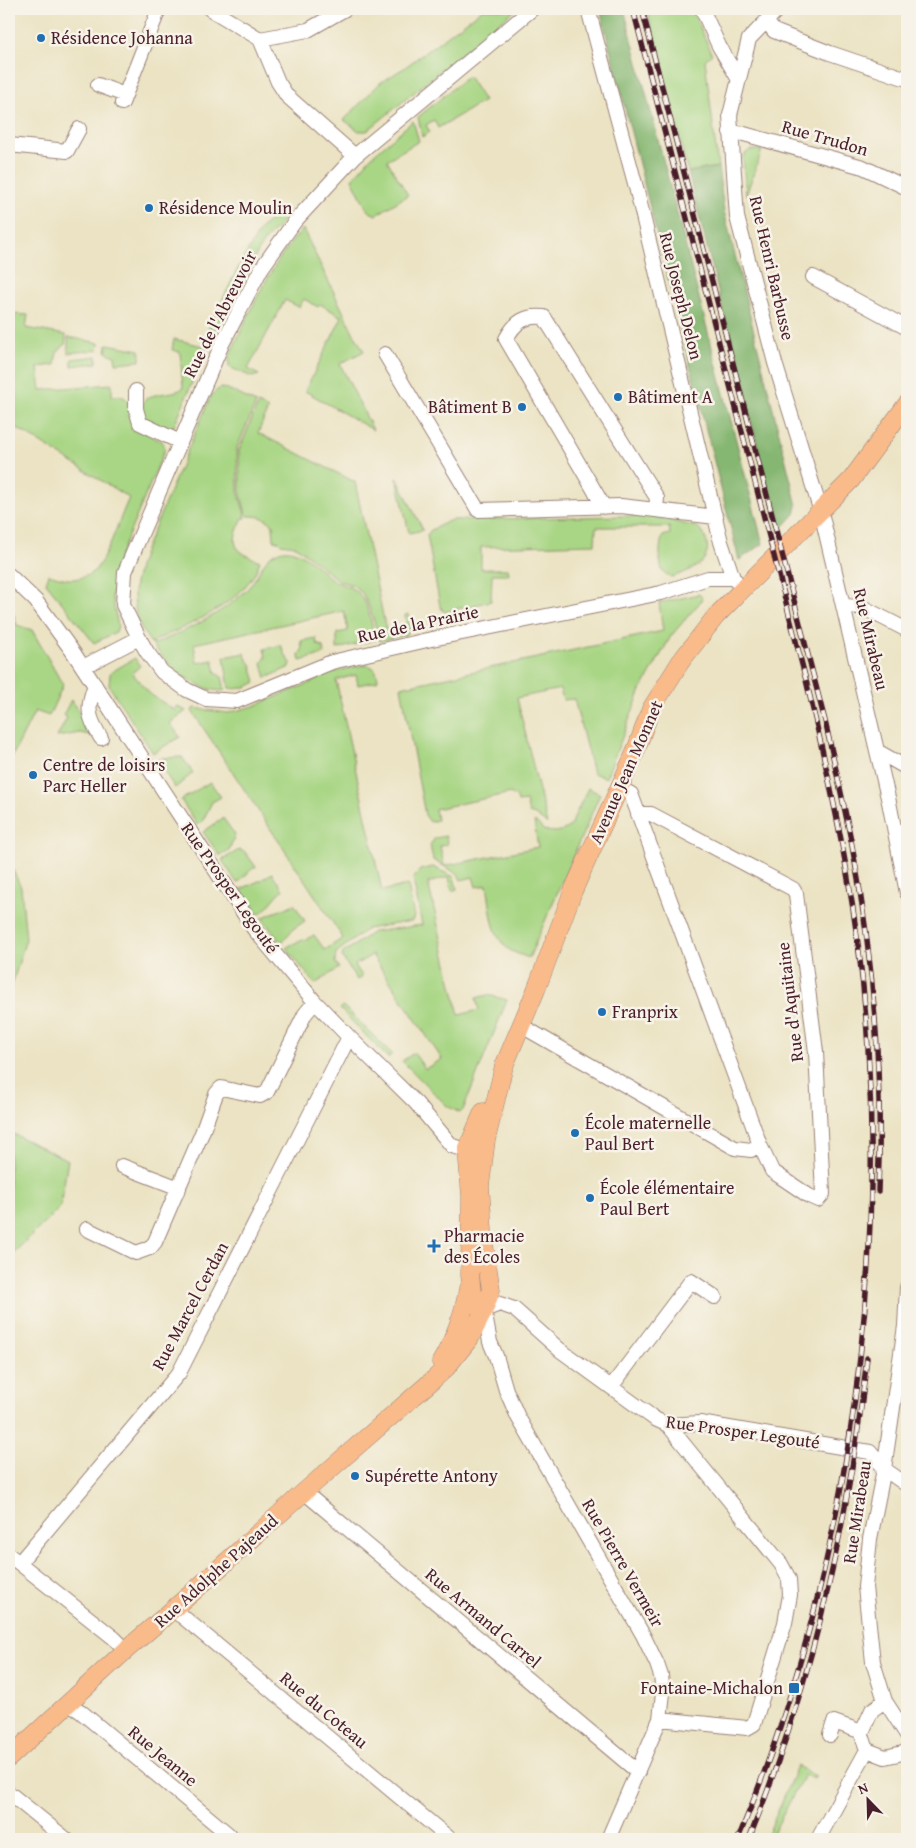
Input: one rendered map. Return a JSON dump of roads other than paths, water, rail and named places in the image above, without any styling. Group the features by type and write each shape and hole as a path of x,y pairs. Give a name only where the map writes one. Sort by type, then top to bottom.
{"main road":[{"name":"Avenue Jean Monnet","path":"485,1143 504,1066 536,990 573,891 634,755 651,708 681,661 716,616 738,583 821,512 851,480 907,405"},
{"name":"Avenue Jean Monnet","path":"467,1150 492,1086 504,1066"},
{"path":"485,1143 480,1186 476,1209 467,1150 485,1143"},
{"name":"Rue Adolphe Pajeaud","path":"425,1386 448,1350 467,1297 476,1209"},
{"name":"Rue Adolphe Pajeaud","path":"9,1758 126,1650 446,1368 470,1338 484,1310 491,1290 476,1209"},
{"name":"Rue Adolphe Pajeaud","path":"470,1275 473,1303 484,1310"}],"street":[{"path":"98,85 123,99 159,9"},
{"path":"210,9 260,39 278,82 287,96 355,156"},
{"path":"260,39 308,30 345,9"},
{"name":"Rue de l'Abreuvoir","path":"139,638 123,605 125,572 222,344 260,269 295,221 355,156 532,9"},
{"name":"Rue Joseph Delon","path":"588,9 637,192 721,542 738,583"},
{"path":"702,9 739,80"},
{"name":"Rue Henri Barbusse","path":"778,9 749,39 730,115 737,217 775,363 821,512"},
{"path":"766,21 774,31 830,53 907,79"},
{"path":"9,145 68,151 79,129"},
{"name":"Rue Trudon","path":"730,132 744,134 863,166 907,188"},
{"path":"813,277 907,328"},
{"path":"604,507 506,339 513,327 531,315 544,316 657,498 656,510"},
{"path":"385,354 478,510 620,506 716,517"},
{"path":"136,390 136,409 140,423 180,442"},
{"name":"Rue Mirabeau","path":"821,512 890,802 907,893"},
{"name":"Rue Prosper Legouté","path":"9,575 36,601 95,685 254,929 315,1002 416,1103 452,1146 467,1150"},
{"name":"Rue de la Prairie","path":"139,638 162,672 187,690 206,699 237,700 332,662 427,640 660,593 708,578 738,583"},
{"path":"844,606 862,607 907,630"},
{"path":"83,668 139,638"},
{"path":"95,685 89,700 89,715 92,724 101,738"},
{"path":"877,751 907,768"},
{"name":"Rue d'Aquitaine","path":"619,788 631,794 638,814 760,1145 772,1171 818,1200 823,1194 816,1052 796,894 793,889 650,814 638,814"},
{"path":"87,1229 136,1253 150,1248 155,1242 202,1133 216,1094 221,1088 260,1096 267,1092 305,1014 315,1002"},
{"path":"520,1025 735,1148 751,1150 760,1145"},
{"name":"Rue Marcel Cerdan","path":"14,1559 179,1373 349,1038"},
{"path":"122,1166 178,1188"},
{"path":"611,1386 691,1281 715,1297"},
{"name":"Rue Mirabeau","path":"907,1288 906,1327 884,1469 870,1540 865,1587 873,1662 885,1701 907,1735"},
{"name":"Rue Prosper Legouté","path":"484,1310 500,1304 514,1309 560,1350 655,1419 668,1425 700,1423 870,1452 884,1469 907,1485"},
{"name":"Rue Pierre Vermeir","path":"484,1310 490,1342 511,1402 643,1635 657,1664 663,1693 660,1720 608,1839"},
{"path":"660,1720 747,1728 754,1724 785,1623 790,1595 789,1579 781,1564 668,1425"},
{"name":"Rue Armand Carrel","path":"304,1492 638,1772"},
{"path":"14,1559 114,1638 126,1650"},
{"name":"Rue du Coteau","path":"172,1610 183,1617 450,1839"},
{"path":"818,1839 867,1750 862,1732 872,1710 885,1701"},
{"name":"Rue Jeanne","path":"68,1704 80,1711 234,1839"},
{"path":"830,1735 834,1722 862,1732"},
{"path":"867,1750 885,1757 907,1752"},
{"path":"9,1793 66,1839"}],"railway":[{"path":"633,9 817,725 837,817 853,909 865,1001 868,1048 871,1148 869,1249 861,1350 847,1451 828,1551 804,1650 774,1746 738,1839"},
{"path":"642,9 825,721 851,840 859,883 875,1015 879,1103 878,1191"},
{"path":"749,1839 791,1722 809,1663 824,1603 850,1481 867,1358"}],"place":[{"name":"Résidence Johanna","path":"41,38"},
{"name":"Résidence Moulin","path":"149,208"},
{"name":"Bâtiment A","path":"618,397"},
{"name":"Bâtiment B","path":"522,407"},
{"name":"Centre de loisirs Parc Heller","path":"33,775"},
{"name":"Franprix","path":"602,1012"},
{"name":"École maternelle Paul Bert","path":"575,1133"},
{"name":"École élémentaire Paul Bert","path":"590,1198"},
{"name":"Pharmacie des Écoles","path":"434,1246"},
{"name":"Supérette Antony","path":"355,1476"},
{"name":"Fontaine-Michalon","path":"794,1688"}]}
